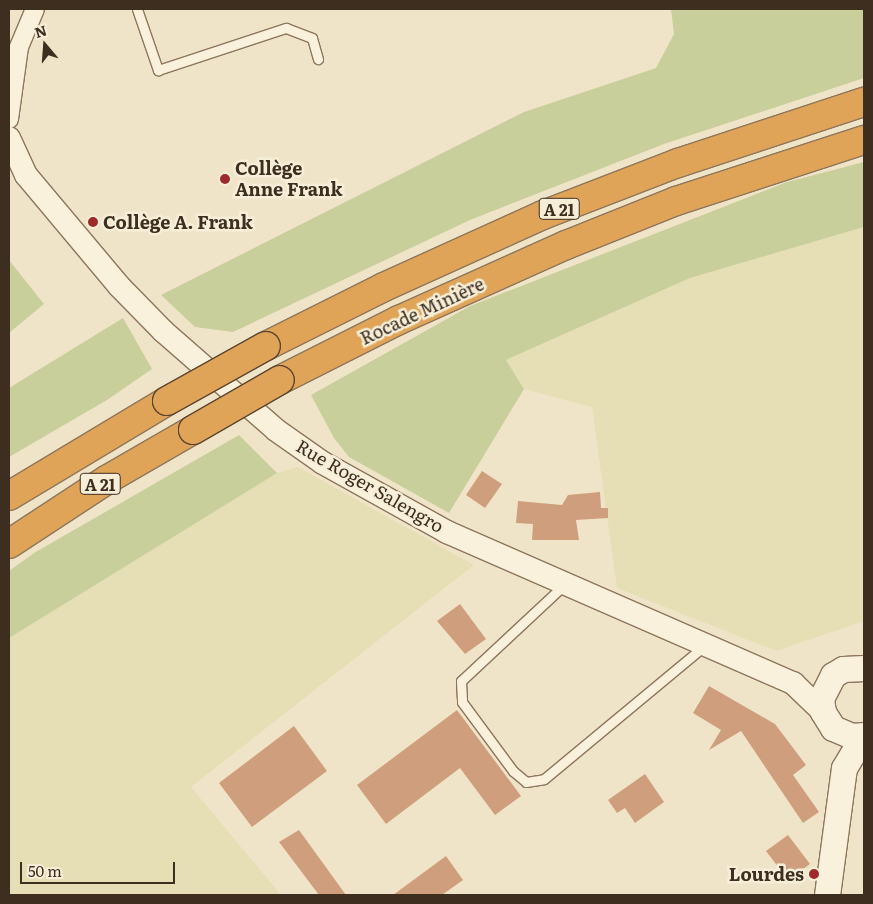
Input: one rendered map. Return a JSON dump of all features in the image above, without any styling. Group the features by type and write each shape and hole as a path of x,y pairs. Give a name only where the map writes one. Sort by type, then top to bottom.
{"highway":[{"name":"Rocade Minière","path":"9,496 166,401 266,346 392,283 543,215 678,163 864,102"},
{"name":"Rocade Minière","path":"9,544 108,479 280,380 399,320 566,245 676,201 864,140"}],"main road":[{"path":"844,768 828,720 825,686 833,675 843,669 864,668"},
{"path":"827,895 844,768 864,736 842,734 828,720"}],"street":[{"path":"9,133 14,53 34,9"},
{"name":"Rue Roger Salengro","path":"9,138 17,172 131,299 163,331 276,430 324,463 447,532 793,683 828,720"},
{"name":"Rue Roger Salengro","path":"793,683 817,681 833,675"}],"lane":[{"path":"137,9 158,70 286,28 312,38 318,59"},
{"path":"566,583 461,681 462,702 513,771 526,782 544,779 706,645"}],"shaded area":[{"path":"864,227 864,621 776,651 617,588 592,407 524,389 506,360 690,278"},
{"path":"298,467 474,565 191,787 281,895 9,895 9,638 277,473"}],"green space":[{"path":"671,9 864,9 864,78 664,144 470,220 233,332 195,327 161,295 524,112 656,68 674,34"},
{"path":"864,162 864,227 690,278 506,360 524,389 449,513 349,457 334,438 311,395 470,306 787,182"},
{"path":"9,260 44,304 9,333"},
{"path":"123,318 152,369 107,400 9,457 9,388"},
{"path":"239,435 277,473 9,638 9,571 34,553"}],"building":[{"path":"482,471 502,484 485,508 466,495"},
{"path":"600,492 601,508 608,508 608,518 576,520 579,540 532,540 533,524 516,523 518,501 562,505 568,495"},
{"path":"460,604 486,639 465,654 437,621"},
{"path":"709,686 775,724 806,765 793,775 819,812 803,823 741,731 709,750 721,730 693,713"},
{"path":"457,710 521,796 495,815 460,768 386,824 357,785"},
{"path":"294,726 327,771 252,827 219,783"},
{"path":"645,774 664,802 635,823 625,808 617,813 608,800"},
{"path":"299,830 346,895 319,895 279,842"},
{"path":"788,835 810,864 788,880 766,851"},
{"path":"446,856 463,880 442,895 393,895"}],"place":[{"name":"Collège Anne Frank","path":"225,179"},
{"name":"Collège A. Frank","path":"93,222"},
{"name":"Lourdes","path":"814,874"}]}
